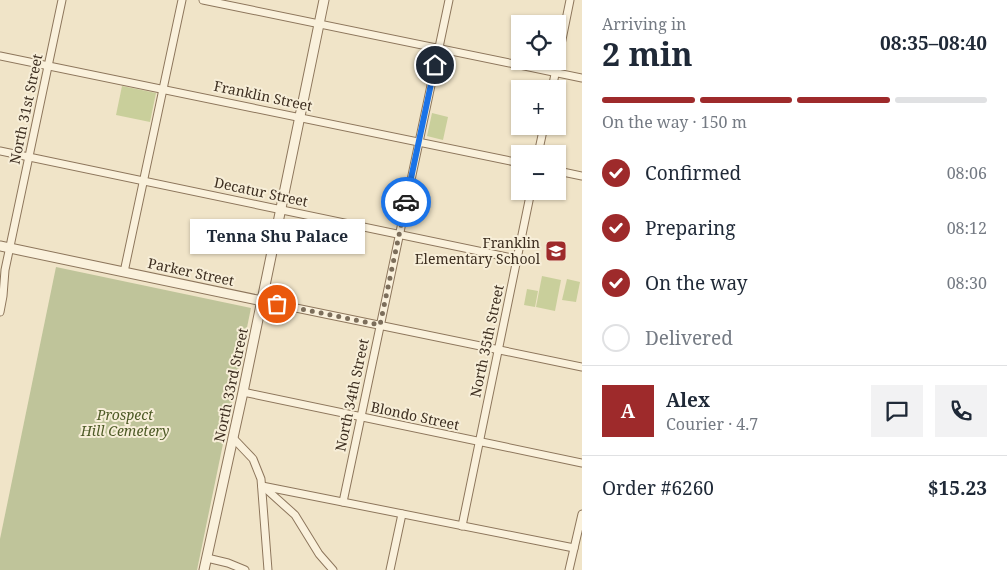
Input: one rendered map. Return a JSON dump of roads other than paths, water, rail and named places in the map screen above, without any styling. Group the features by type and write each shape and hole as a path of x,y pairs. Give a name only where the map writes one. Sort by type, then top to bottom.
{"street":[{"name":"North 31st Street","path":"0,312 5,270 62,0"},
{"path":"124,272 182,0"},
{"path":"203,0 582,78"},
{"name":"North 33rd Street","path":"204,570 234,439 324,0"},
{"name":"North 34th Street","path":"343,502 449,0"},
{"path":"554,80 570,0"},
{"name":"Franklin Street","path":"0,56 511,161"},
{"name":"Decatur Street","path":"0,151 517,259"},
{"path":"566,172 582,176"},
{"name":"North 35th Street","path":"462,526 529,200"},
{"name":"Parker Street","path":"0,246 582,367"},
{"name":"Blondo Street","path":"243,392 582,463"},
{"path":"234,439 253,459 259,472 262,486 268,570"},
{"path":"262,486 574,548"},
{"path":"262,486 295,514 319,554 333,570"},
{"path":"390,570 402,514"},
{"path":"569,570 582,514"},
{"path":"207,558 228,563 245,570"}],"place":[{"name":"Franklin Elementary School","path":"556,251"},
{"name":"Tenna Shu Palace","path":"277,304"}],"park label":[{"name":"Prospect Hill Cemetery","path":"125,424"}]}
